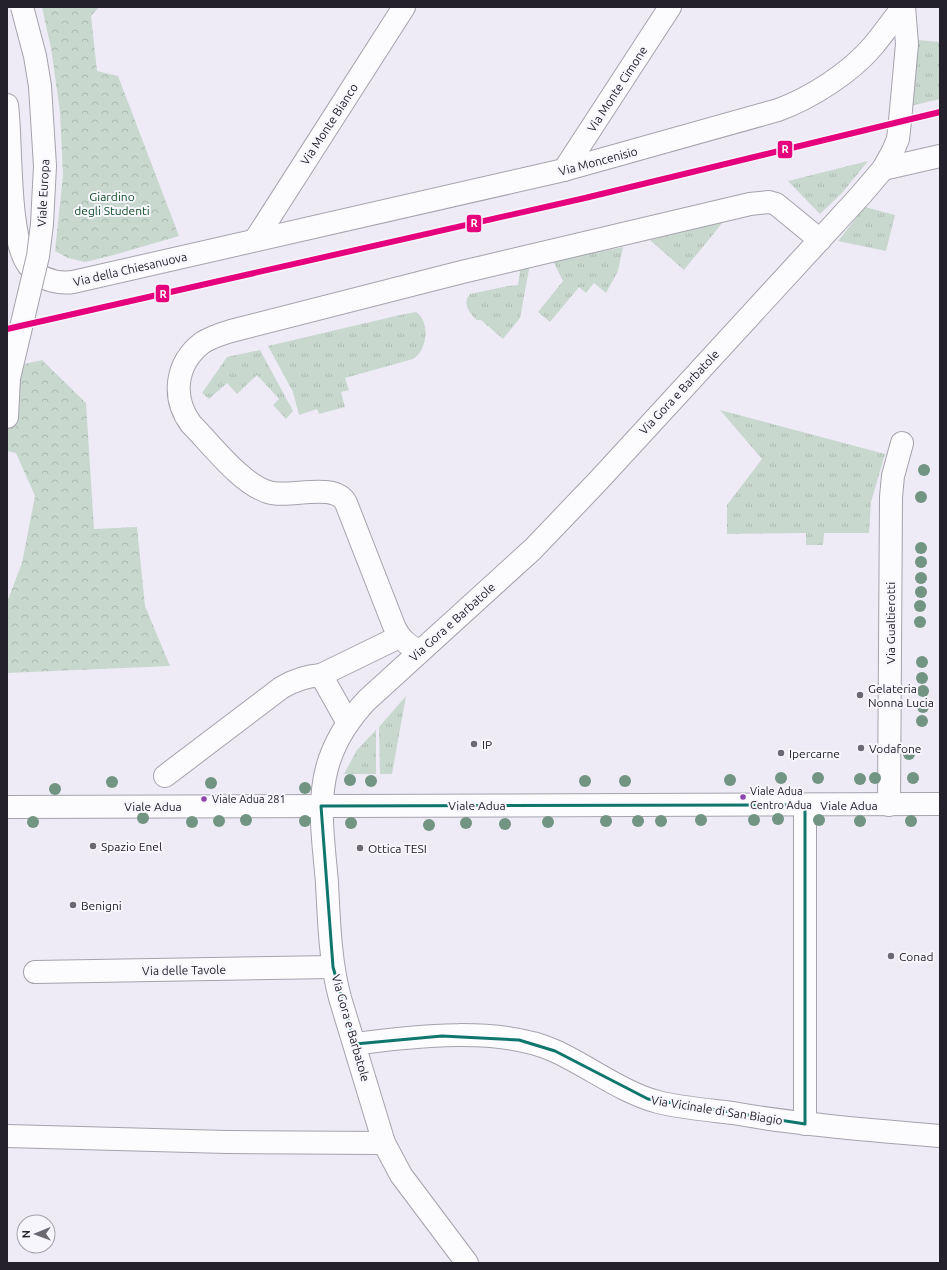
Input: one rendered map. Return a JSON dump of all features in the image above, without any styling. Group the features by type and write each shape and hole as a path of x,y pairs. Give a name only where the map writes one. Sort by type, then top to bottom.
{"street":[{"name":"Viale Europa","path":"7,417 8,381 38,256 42,224 45,173 40,86 35,56 22,7"},
{"name":"Via Monte Bianco","path":"255,240 404,7"},
{"name":"Via Monte Cimone","path":"564,170 670,7"},
{"name":"Via Moncenisio","path":"255,240 564,170 794,104 826,85 862,58 904,7"},
{"name":"Via Gora e Barbatole","path":"467,1263 401,1175 384,1143 340,998 333,967 321,806 327,767 334,748 348,723 366,700 533,549 599,480 820,240 883,169 896,145 900,121 907,44 904,7"},
{"name":"Via della Chiesanuova","path":"7,105 14,210 21,251 28,265 36,273 46,279 61,282 82,281 255,240"},
{"path":"883,169 940,156"},
{"path":"420,651 410,646 399,637 342,496 324,492 276,494 256,487 241,476 191,424 182,408 179,395 181,370 190,356 202,344 221,334 249,326 469,271 755,203 769,202 776,204 820,240"},
{"name":"Via Gualtierotti","path":"889,805 891,497 893,476 902,443"},
{"name":"Via Gora e Barbatole","path":"165,776 281,688 297,679 321,675 399,637"},
{"path":"321,675 348,723"},
{"name":"Viale Adua","path":"9,807 940,804"},
{"path":"804,1124 805,805"},
{"name":"Via delle Tavole","path":"35,972 333,967"},
{"name":"Via Vicinale di San Biagio","path":"355,1044 398,1038 496,1036 545,1047 631,1092 648,1099 668,1104 804,1124 940,1136"},
{"path":"7,1136 227,1142 384,1143"}],"highlighted area":[{"path":"805,805 805,1124 648,1099 555,1051 519,1040 442,1036 355,1044 333,967 321,806"}],"green space":[{"name":"Giardino degli Studenti","path":"42,7 99,7 91,16 97,71 118,76 179,236 85,262 68,258 55,251 63,175 60,112 51,48"},
{"path":"918,40 940,42 940,99 910,106"},
{"path":"868,161 842,193 820,214 788,181"},
{"path":"865,207 895,215 886,251 838,241"},
{"path":"723,222 684,270 650,240"},
{"path":"623,247 618,271 606,293 594,283 586,293 579,287 550,322 538,312 563,281 553,261"},
{"path":"521,265 528,266 529,269 520,318 503,339 481,320 477,320 474,317 469,311 467,301 470,294 518,285"},
{"path":"416,312 424,322 425,329 424,343 418,355 413,359 345,378 349,390 341,392 345,407 319,414 317,409 299,415 293,392 268,346"},
{"path":"260,350 293,411 286,419 273,405 279,399 257,375 237,394 227,383 209,399 202,393 227,357"},
{"path":"42,360 86,403 94,529 137,527 145,606 170,666 7,673 7,602 22,563 35,496 16,453 7,451 7,368"},
{"path":"720,410 885,454 871,502 869,533 824,533 823,545 806,545 806,533 727,534 727,505 762,459"},
{"path":"406,696 392,774 380,774 379,727"},
{"path":"376,730 376,774 344,774 357,750"}],"transit line":[{"name":"R","path":"7,329 585,198 940,112"}],"place":[{"name":"Gelateria Nonna Lucia","path":"860,695"},
{"name":"IP","path":"474,744"},
{"name":"Vodafone","path":"861,748"},
{"name":"Ipercarne","path":"781,753"},
{"name":"Viale Adua Centro Adua","path":"743,797"},
{"name":"Viale Adua 281","path":"204,799"},
{"name":"Spazio Enel","path":"93,846"},
{"name":"Ottica TESI","path":"360,848"},
{"name":"Benigni","path":"73,905"},
{"name":"Conad","path":"891,956"}]}
